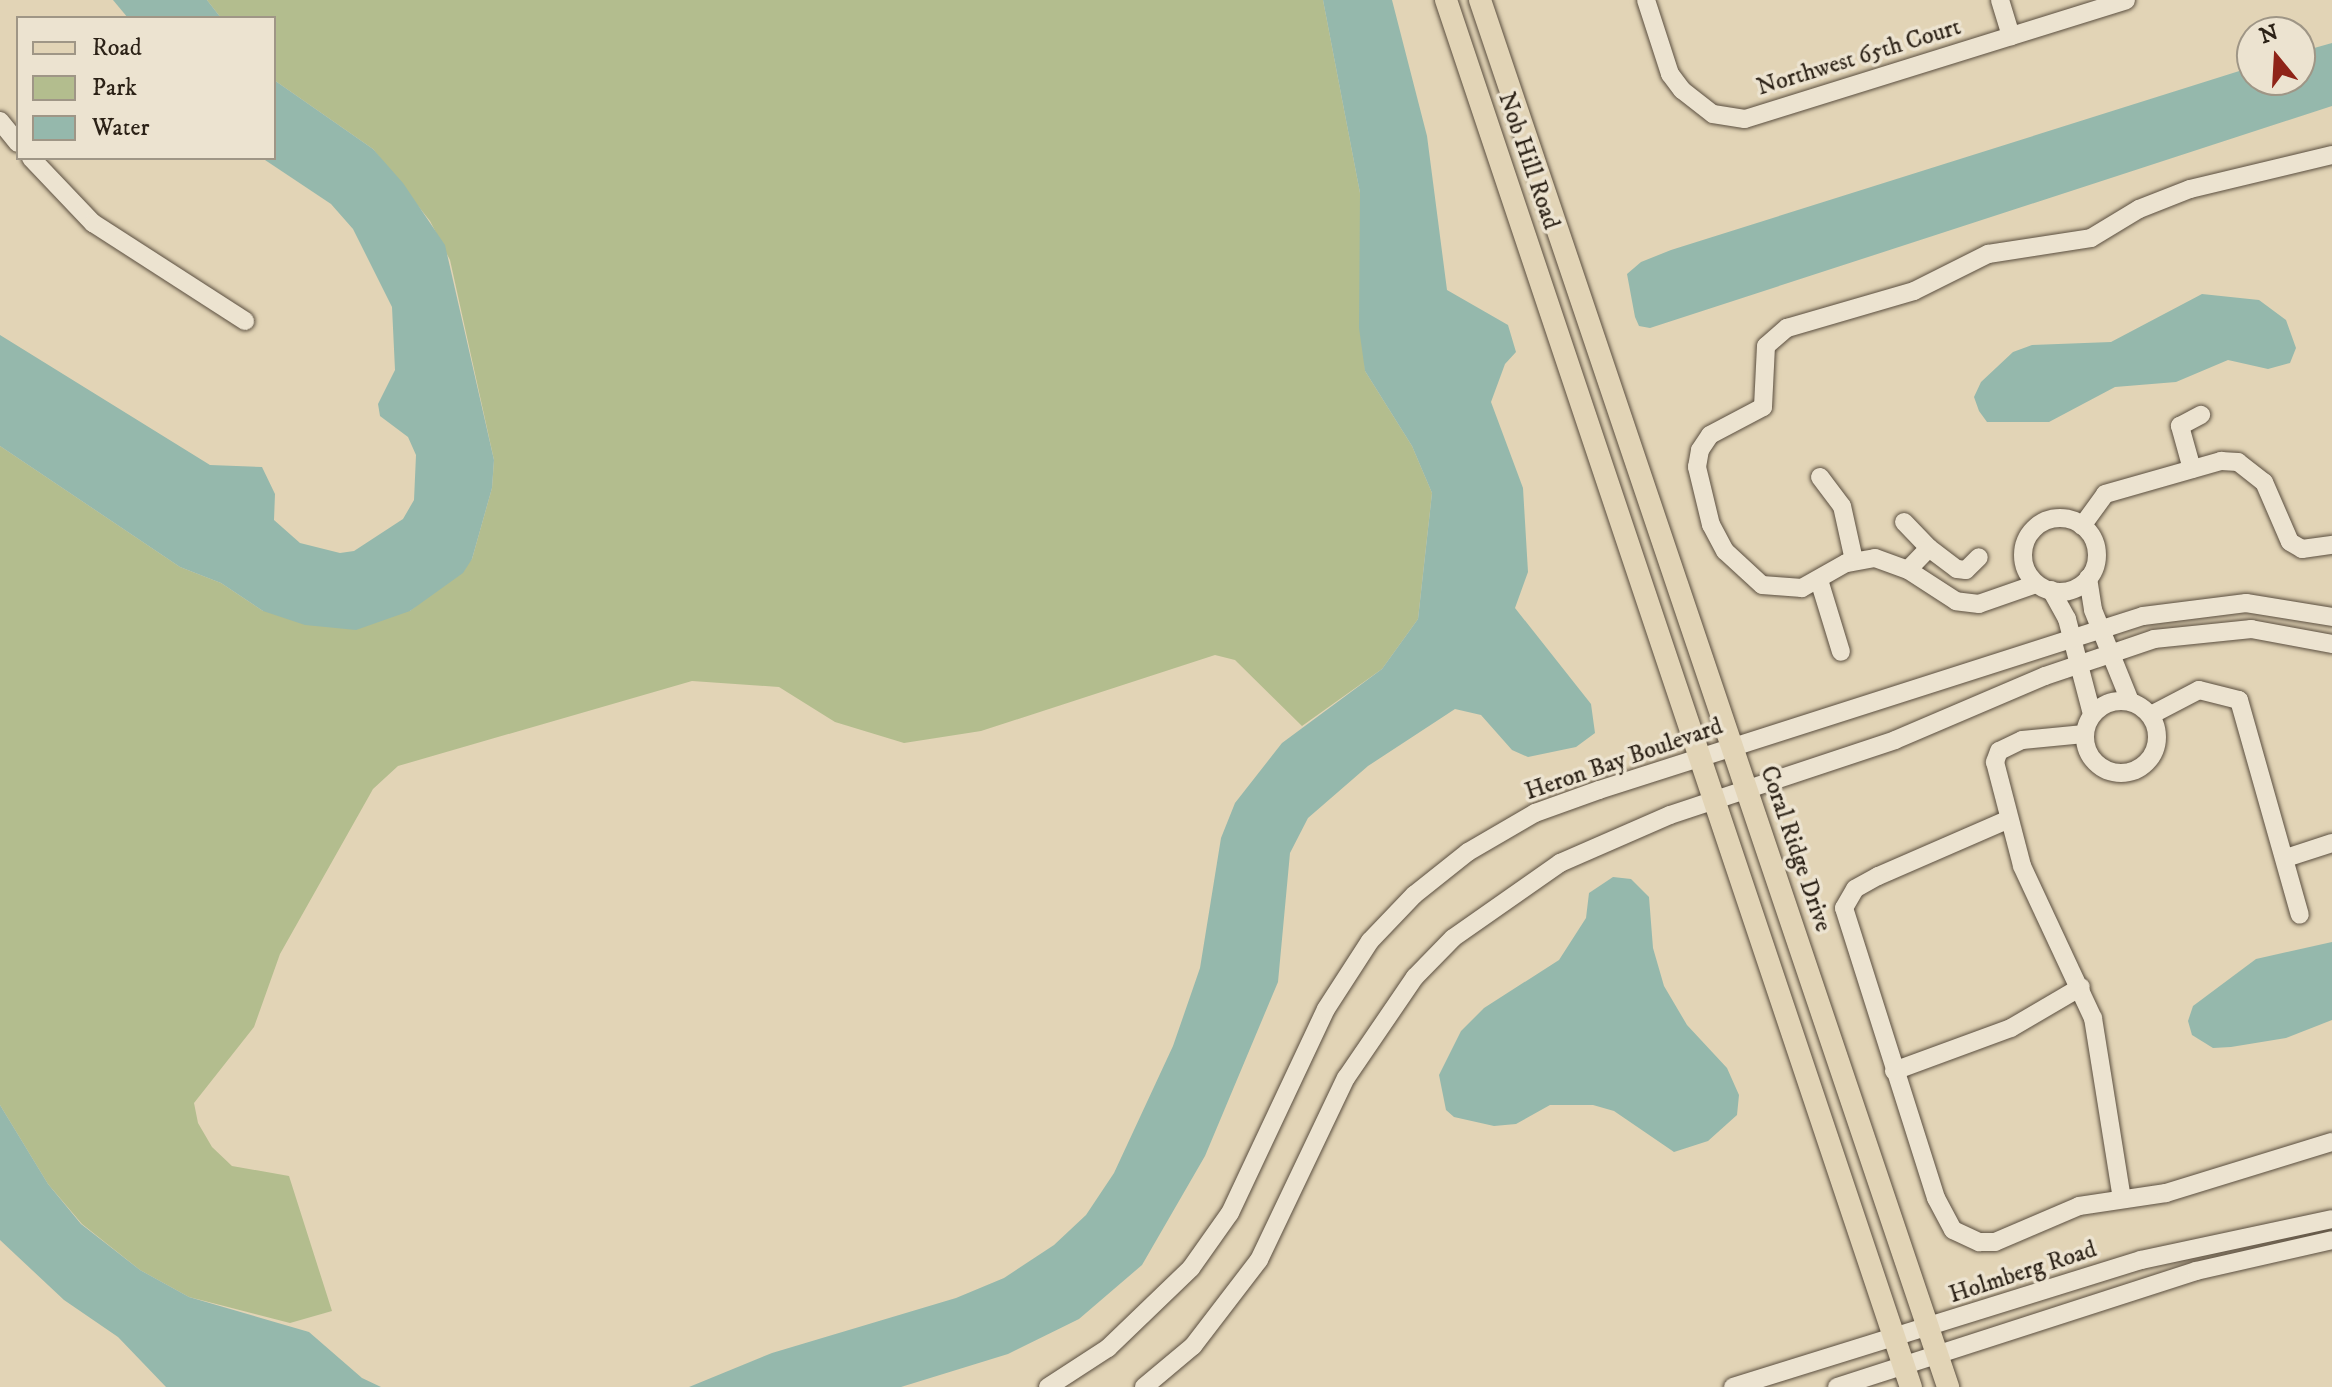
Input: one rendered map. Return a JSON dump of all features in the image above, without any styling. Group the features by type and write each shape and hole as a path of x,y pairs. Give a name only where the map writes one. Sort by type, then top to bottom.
{"main road":[{"name":"Nob Hill Road","path":"1446,0 1696,759"},
{"name":"Nob Hill Road","path":"1480,0 1591,327"},
{"name":"Coral Ridge Drive","path":"1591,327 1948,1387"},
{"path":"1696,759 1907,1376"}],"street":[{"name":"Northwest 65th Court","path":"1646,0 1670,74 1699,105 1713,114 1745,119 2126,0"},
{"path":"2000,0 2011,36"},
{"path":"0,121 16,141"},
{"path":"2088,578 2069,590 2044,587 1979,604 1945,596 1908,570 1875,558 1854,560 1819,580 1782,590 1762,585 1725,551 1702,495 1700,450 1710,435 1763,407 1767,394 1761,365 1773,336 1914,291 1988,254 2074,243 2175,194 2332,155"},
{"path":"33,160 93,223 245,321"},
{"path":"2192,469 2180,426 2201,415"},
{"path":"2082,526 2105,494 2221,461 2254,469 2290,542 2302,549 2332,545"},
{"path":"1820,477 1842,506 1854,560"},
{"path":"2092,714 2073,638 2023,553 2031,532 2061,518 2082,526 2095,545 2088,594 2130,701 2151,715 2158,740 2154,752 2136,770 2111,772 2091,758 2084,734 2092,714 2109,702 2130,701"},
{"path":"1904,522 1929,548 1957,569 1966,570 1979,557"},
{"path":"1908,570 1929,548"},
{"path":"1819,580 1841,652"},
{"name":"Heron Bay Boulevard","path":"1048,1387 1108,1348 1191,1268 1230,1213 1259,1158 1326,1009 1370,941 1414,895 1468,852 1535,813 2101,630 2195,606 2234,603 2332,617"},
{"path":"1144,1387 1193,1346 1259,1260 1346,1078 1415,977 1465,929 1560,863 1710,801 1895,740 2110,653 2202,630 2251,629 2332,644"},
{"path":"2151,715 2199,690 2239,700 2300,915"},
{"path":"2084,734 2039,736 1999,751 1996,780 2007,820 2041,913 2081,987 2099,1047 2122,1199"},
{"path":"2007,820 1878,876 1846,899 1847,924 1944,1218 1965,1238 1995,1242 2057,1212 2166,1193 2332,1142"},
{"path":"2286,858 2332,843"},
{"path":"1894,1071 2011,1028 2081,987"},
{"name":"Holmberg Road","path":"1733,1387 2141,1260 2332,1219"},
{"path":"1837,1387 1907,1376 1937,1356 2196,1271 2332,1240"}],"green space":[{"path":"207,0 1323,0 1360,193 1365,371 1412,446 1432,493 1418,619 1382,669 1302,726 1235,660 1215,655 981,731 904,743 835,722 779,687 692,681 398,766 373,789 280,954 254,1027 194,1103 198,1123 212,1147 232,1166 289,1176 332,1311 290,1323 189,1297 140,1270 82,1224 48,1184 0,1105 0,446 180,567 221,583 263,611 410,611 472,559 492,488 494,460 450,260 430,221 373,149 276,81 276,16 219,16"}],"water":[{"path":"113,0 207,0 219,16 126,16"},
{"path":"1323,0 1392,0 1427,136 1447,290 1508,325 1516,352 1505,364 1491,402 1523,488 1528,572 1515,608 1591,704 1595,733 1576,747 1528,757 1512,750 1481,715 1455,709 1368,766 1308,818 1290,853 1278,982 1205,1156 1142,1265 1079,1319 1008,1354 901,1387 689,1387 772,1353 956,1298 1004,1278 1054,1245 1086,1215 1114,1173 1173,1046 1200,968 1221,838 1235,803 1282,743 1382,669 1418,619 1432,493 1412,446 1365,371 1359,328 1360,193"},
{"path":"2332,43 2332,106 1650,328 1639,326 1635,317 1627,274 1641,262 1671,250 2236,72 2236,96 2316,96 2316,48"},
{"path":"276,81 373,149 403,183 445,245 494,460 492,488 472,559 463,573 410,611 356,630 305,625 263,611 221,583 180,567 0,446 0,335 210,465 262,467 275,494 274,520 300,543 340,553 354,551 403,519 414,500 416,455 408,437 380,416 378,404 395,370 392,307 353,229 331,204 265,160 276,160"},
{"path":"2202,294 2259,300 2286,320 2296,348 2290,363 2268,369 2228,360 2176,382 2115,387 2049,422 1987,422 1979,411 1974,397 1981,382 2013,352 2032,345 2111,342"},
{"path":"1613,877 1631,879 1649,897 1653,948 1664,986 1687,1025 1727,1068 1739,1095 1737,1115 1708,1141 1674,1152 1614,1111 1593,1105 1550,1105 1516,1124 1494,1126 1454,1117 1446,1110 1439,1075 1461,1031 1484,1008 1559,960 1586,918 1589,893"},
{"path":"2332,942 2332,1020 2286,1038 2231,1047 2213,1048 2192,1035 2188,1021 2193,1006 2256,959"},
{"path":"0,1105 48,1184 81,1224 140,1270 189,1297 309,1332 362,1378 381,1387 166,1387 118,1337 64,1300 0,1240"}]}
